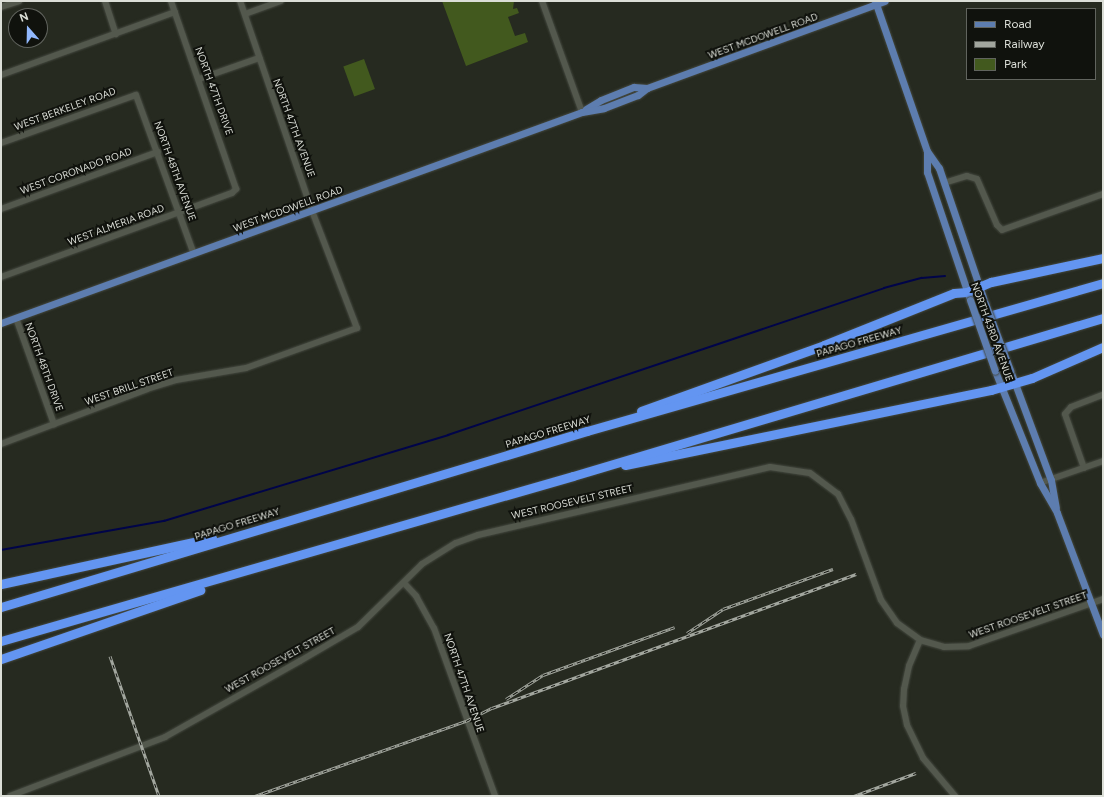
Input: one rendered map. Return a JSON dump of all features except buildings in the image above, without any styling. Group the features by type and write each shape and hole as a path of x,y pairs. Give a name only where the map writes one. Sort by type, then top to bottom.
{"highway":[{"path":"587,431 824,345 954,293 968,296 981,291 991,282 1103,258"},
{"name":"PAPAGO FREEWAY","path":"1,608 587,431 1103,283"},
{"path":"1,641 287,560 1103,318"},
{"path":"573,476 1002,388 1016,384 1103,347"},
{"path":"1,584 276,524"},
{"path":"1,658 287,560"}],"main road":[{"name":"WEST MCDOWELL ROAD","path":"1,323 582,112 601,100 634,88 647,88 875,3 885,1"},
{"name":"NORTH 43RD AVENUE","path":"875,3 927,151 939,168 981,291 1052,480 1056,513"},
{"name":"NORTH 43RD AVENUE","path":"927,151 928,172 968,296 1002,388 1040,483 1056,513 1103,635"},
{"path":"928,172 939,168"},
{"path":"928,172 944,183"}],"street":[{"path":"1,8 19,1"},
{"path":"104,1 116,34"},
{"name":"NORTH 47TH DRIVE","path":"171,1 236,189"},
{"name":"NORTH 47TH AVENUE","path":"240,1 312,211 356,328"},
{"path":"245,14 281,1"},
{"path":"542,1 582,112"},
{"path":"1,76 175,12"},
{"path":"199,79 259,58"},
{"name":"WEST BERKELEY ROAD","path":"1,143 136,96"},
{"name":"NORTH 48TH AVENUE","path":"136,96 158,152 194,254"},
{"name":"WEST CORONADO ROAD","path":"1,209 158,152"},
{"path":"944,183 967,176 977,179 996,225 1002,230 1103,194"},
{"name":"WEST ALMERIA ROAD","path":"1,277 232,193 236,189"},
{"name":"NORTH 48TH DRIVE","path":"16,318 54,424"},
{"name":"WEST BRILL STREET","path":"1,444 173,381 246,368 356,328"},
{"path":"1084,468 1065,417 1067,411 1103,395"},
{"path":"1040,483 1103,461"},
{"name":"WEST ROOSEVELT STREET","path":"10,796 165,737 358,627 437,554 478,535 756,470 781,467 810,473 838,494 851,519 881,600 897,624 920,640 944,647 969,646 1103,599"},
{"name":"NORTH 47TH AVENUE","path":"404,583 416,596 434,628 494,796"},
{"path":"920,640 909,666 904,689 903,706 907,725 923,758 955,796"}],"green space":[{"path":"442,1 514,1 513,9 517,8 519,13 508,17 515,36 525,33 528,42 466,66"},
{"path":"364,59 375,89 354,97 343,67"}],"waterway":[{"path":"1,550 164,521 448,435 884,288 922,278 945,276"}],"railway":[{"path":"687,633 723,609 833,569"},
{"path":"255,796 466,721 492,708 856,574"},
{"path":"506,699 543,675 675,627"},
{"path":"110,656 159,796"},
{"path":"854,796 916,773"}]}
